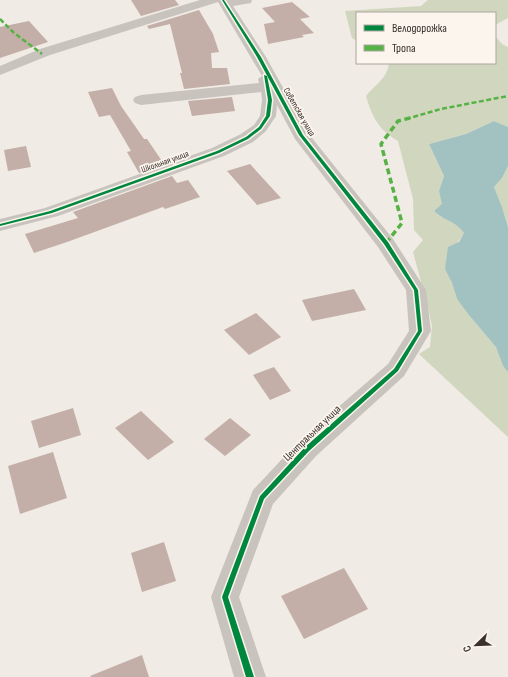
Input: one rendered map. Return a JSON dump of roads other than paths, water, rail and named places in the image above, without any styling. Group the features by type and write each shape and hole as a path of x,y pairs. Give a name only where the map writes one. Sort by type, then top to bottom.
{"street":[{"path":"0,71 45,52 220,1 246,0"},
{"name":"Советская улица","path":"220,1 259,57 301,135 386,243"},
{"name":"Школьная улица","path":"0,225 51,212 218,152 247,138 260,128 268,116 270,100 268,87 259,57"},
{"path":"142,100 268,87"},
{"name":"Центральная улица","path":"250,677 225,597 262,498 307,449 396,370 420,331 416,290 386,243"}],"water":[{"path":"494,121 508,127 508,166 502,178 494,187 508,227 508,372 503,366 496,347 457,299 452,283 445,269 448,247 459,242 464,233 457,225 438,215 434,211 442,204 439,191 444,176 429,144 466,134"}]}
